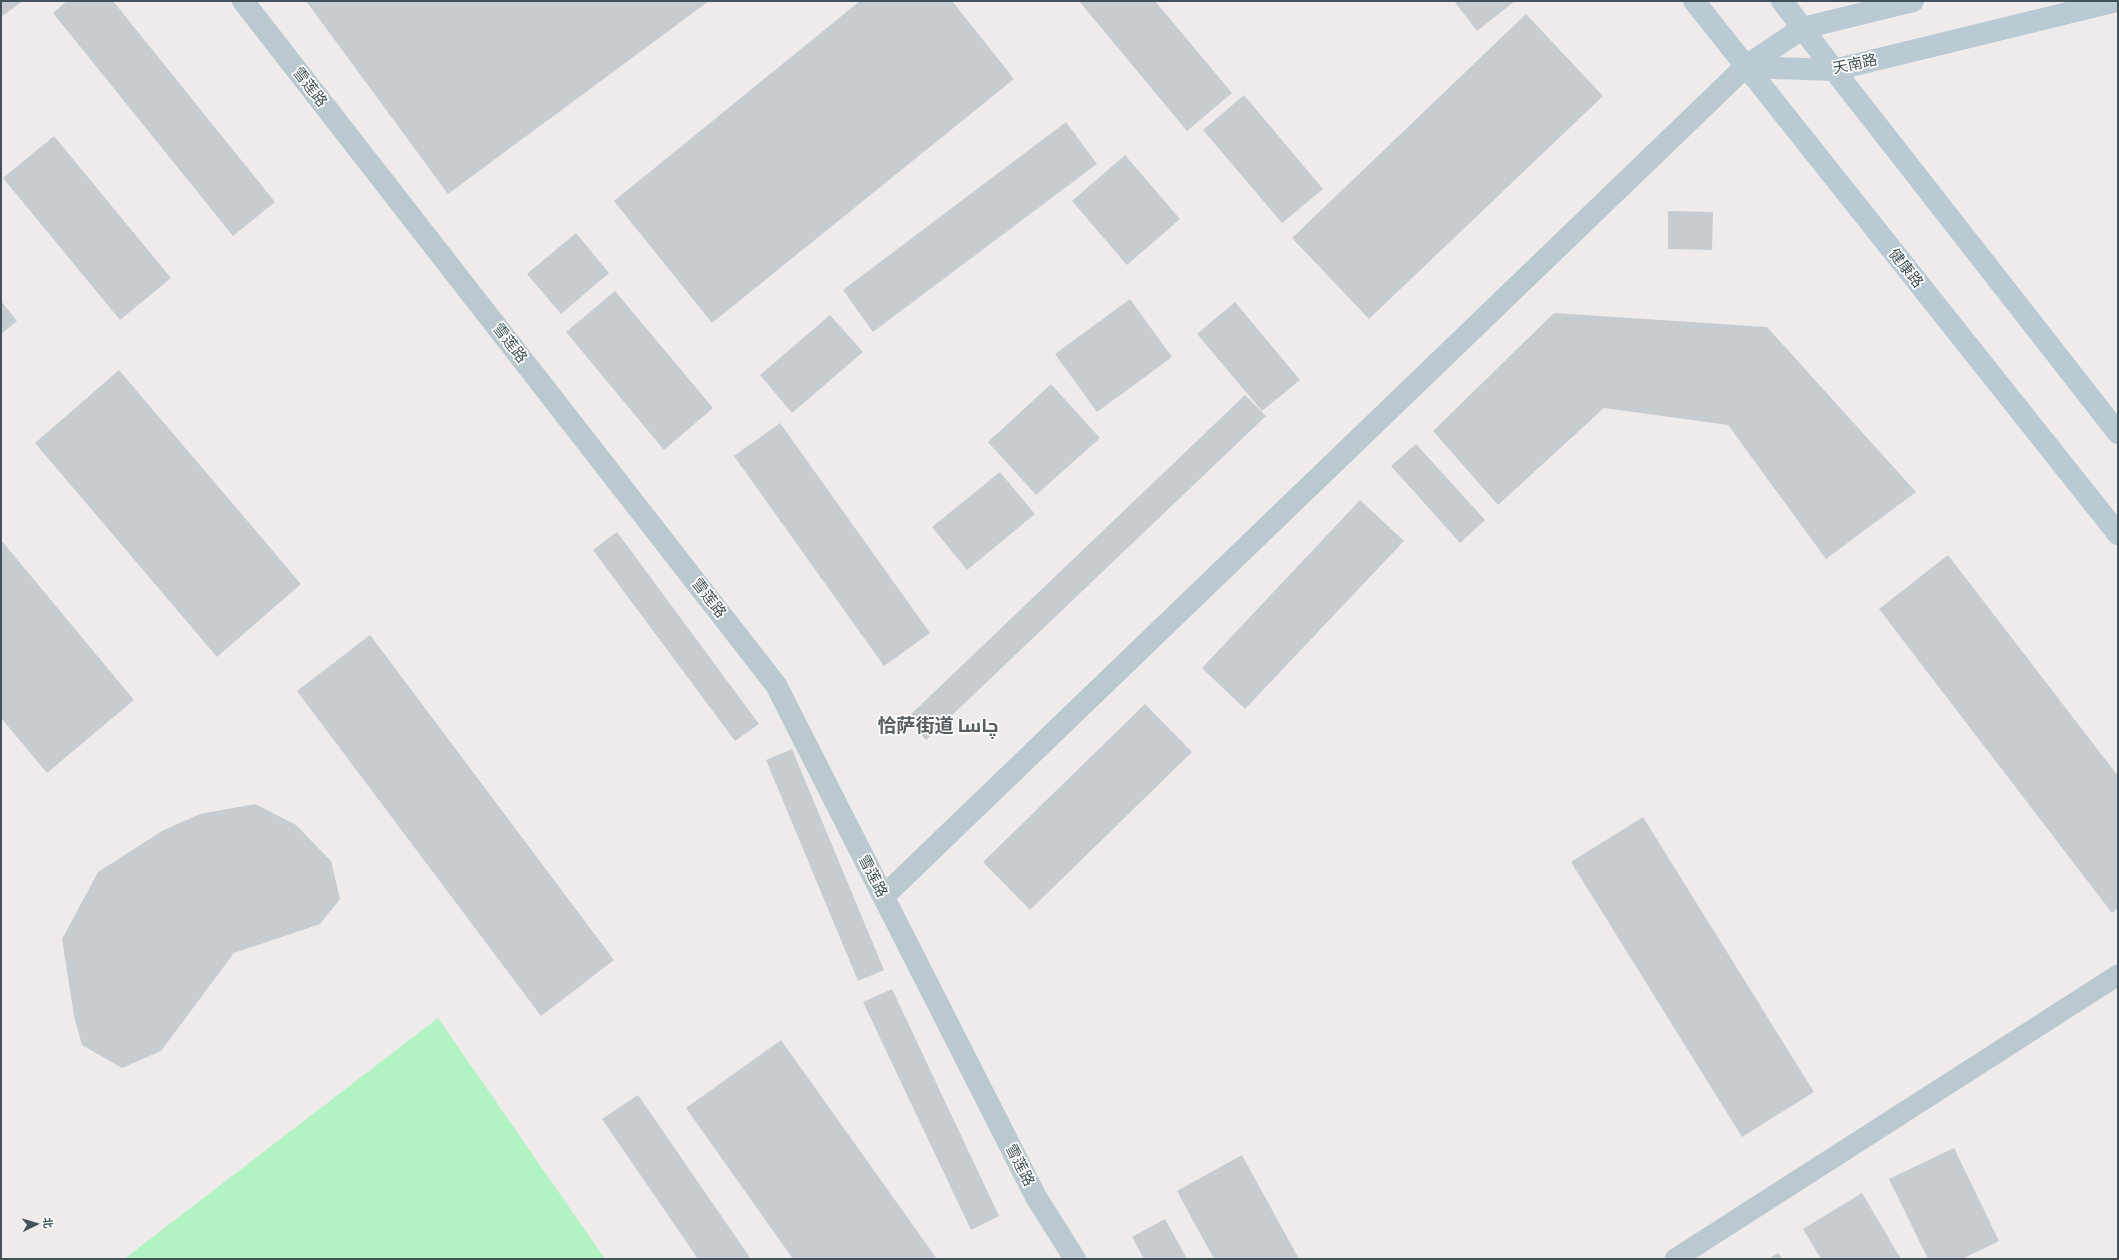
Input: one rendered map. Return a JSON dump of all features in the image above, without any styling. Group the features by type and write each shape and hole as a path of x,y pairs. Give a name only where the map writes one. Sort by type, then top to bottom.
{"main road":[{"name":"健康路","path":"1694,1 2118,534"},
{"path":"1782,1 1834,70 2118,433"},
{"path":"1745,67 1803,28 1913,1"},
{"name":"天南路","path":"1745,67 1834,70 2117,1"}],"street":[{"name":"雪莲路","path":"243,1 776,685 1036,1197 1075,1259"},
{"path":"884,896 1745,67"}],"lane":[{"path":"1675,1259 2118,975"}],"green space":[{"path":"438,1018 605,1259 124,1259"}],"building":[{"path":"1,1 23,1 1,17"},
{"path":"67,1 113,1 275,202 233,236 53,13"},
{"path":"306,1 709,1 448,194"},
{"path":"860,1 952,1 1014,79 712,323 614,201"},
{"path":"1079,1 1155,1 1232,93 1187,131"},
{"path":"1454,1 1515,1 1477,31"},
{"path":"1526,14 1603,96 1369,319 1292,238"},
{"path":"1244,95 1323,189 1282,223 1203,130"},
{"path":"1066,122 1097,164 873,332 843,290"},
{"path":"54,136 171,278 120,320 3,178"},
{"path":"1125,155 1180,219 1127,265 1072,201"},
{"path":"1668,211 1713,212 1712,250 1668,249"},
{"path":"576,233 609,273 561,314 527,274"},
{"path":"615,291 713,408 664,450 566,332"},
{"path":"1130,299 1172,357 1097,412 1055,354"},
{"path":"1,301 17,321 1,334"},
{"path":"1235,302 1300,380 1262,411 1197,334"},
{"path":"1554,313 1767,327 1916,492 1826,559 1728,425 1604,408 1498,505 1433,431"},
{"path":"830,315 863,352 792,413 760,375"},
{"path":"119,370 301,584 217,657 35,443"},
{"path":"1051,384 1100,438 1036,495 988,442"},
{"path":"1245,395 1266,416 926,740 907,718"},
{"path":"780,423 930,633 884,666 734,456"},
{"path":"1416,444 1485,520 1460,543 1391,466"},
{"path":"1000,472 1035,514 967,570 932,527"},
{"path":"1360,500 1404,541 1245,709 1202,668"},
{"path":"617,532 759,724 735,741 593,550"},
{"path":"1,540 134,700 47,773 1,718"},
{"path":"1948,555 2118,776 2118,908 2112,913 1879,609"},
{"path":"370,635 614,960 541,1016 297,691"},
{"path":"1145,704 1192,752 1030,910 983,862"},
{"path":"792,749 884,970 858,981 766,760"},
{"path":"255,804 296,825 331,861 340,899 320,924 234,953 161,1051 122,1068 82,1045 74,1016 62,939 98,872 162,831 200,814"},
{"path":"1643,817 1814,1092 1742,1137 1571,862"},
{"path":"892,989 999,1216 971,1230 863,1002"},
{"path":"781,1040 937,1259 793,1259 686,1108"},
{"path":"638,1095 751,1259 698,1259 602,1119"},
{"path":"1954,1148 1999,1241 1962,1259 1928,1259 1889,1179"},
{"path":"1242,1155 1299,1259 1214,1259 1177,1191"},
{"path":"1862,1193 1901,1259 1821,1259 1803,1229"},
{"path":"1165,1219 1187,1259 1144,1259 1132,1237"},
{"path":"1778,1253 1783,1259 1768,1259"}],"district":[{"name":"恰萨街道 چاسا","path":"938,726"}]}
